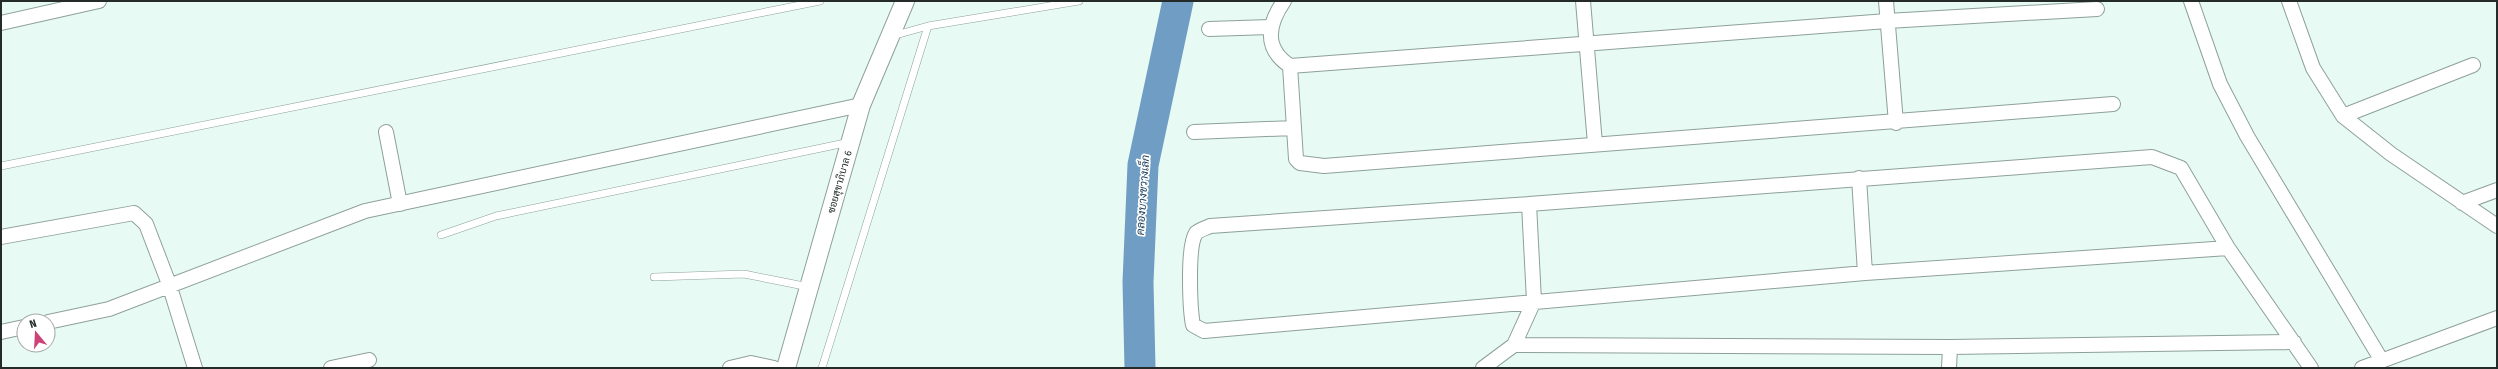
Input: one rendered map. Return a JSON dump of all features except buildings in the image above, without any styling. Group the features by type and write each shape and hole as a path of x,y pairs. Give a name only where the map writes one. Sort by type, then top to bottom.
{"street":[{"path":"1,23 99,1"},
{"name":"ซอยสุขาภิบาล 6","path":"786,368 861,105 905,1"},
{"path":"1284,1 1272,19 1270,28 1277,54 1290,66 1296,159 1300,163 1324,166 1595,144 1896,123 2113,104"},
{"path":"1583,1 1588,44 1595,144"},
{"path":"1886,1 1896,123"},
{"path":"2191,1 2220,84 2247,136 2382,361"},
{"path":"2289,1 2313,68 2343,116 2391,154 2497,226"},
{"path":"1290,66 1887,21 2097,8"},
{"path":"1209,29 1270,28"},
{"path":"2343,116 2472,65"},
{"path":"56,320 109,309 169,284 365,211 861,105"},
{"path":"1194,132 1293,128"},
{"path":"386,132 400,204"},
{"path":"2228,248 1865,273 1534,300 1204,331 1193,325 1191,312 1192,243 1197,232 1210,226 1529,204 2152,157 2181,168 2228,248 2311,368"},
{"path":"1859,178 1865,273"},
{"path":"2462,203 2497,190"},
{"path":"1483,368 1514,345 1534,300 1529,204"},
{"path":"1,237 134,212 146,224 169,284 195,368"},
{"path":"2362,368 2497,318"},
{"path":"1,332 16,329"},
{"path":"1514,345 1950,347 2294,342"},
{"path":"1949,368 1950,347"},
{"path":"331,368 369,360"},
{"path":"730,368 751,363 774,368"}],"lane":[{"path":"1,166 820,1"},
{"path":"890,36 928,26 1079,1"},
{"path":"822,368 928,26"},
{"path":"441,235 496,216 851,142"},
{"path":"654,277 744,274 809,287"}],"waterway":[{"name":"คลองบางขวางเล็ก","path":"1140,368 1138,282 1143,165 1178,1"}]}
